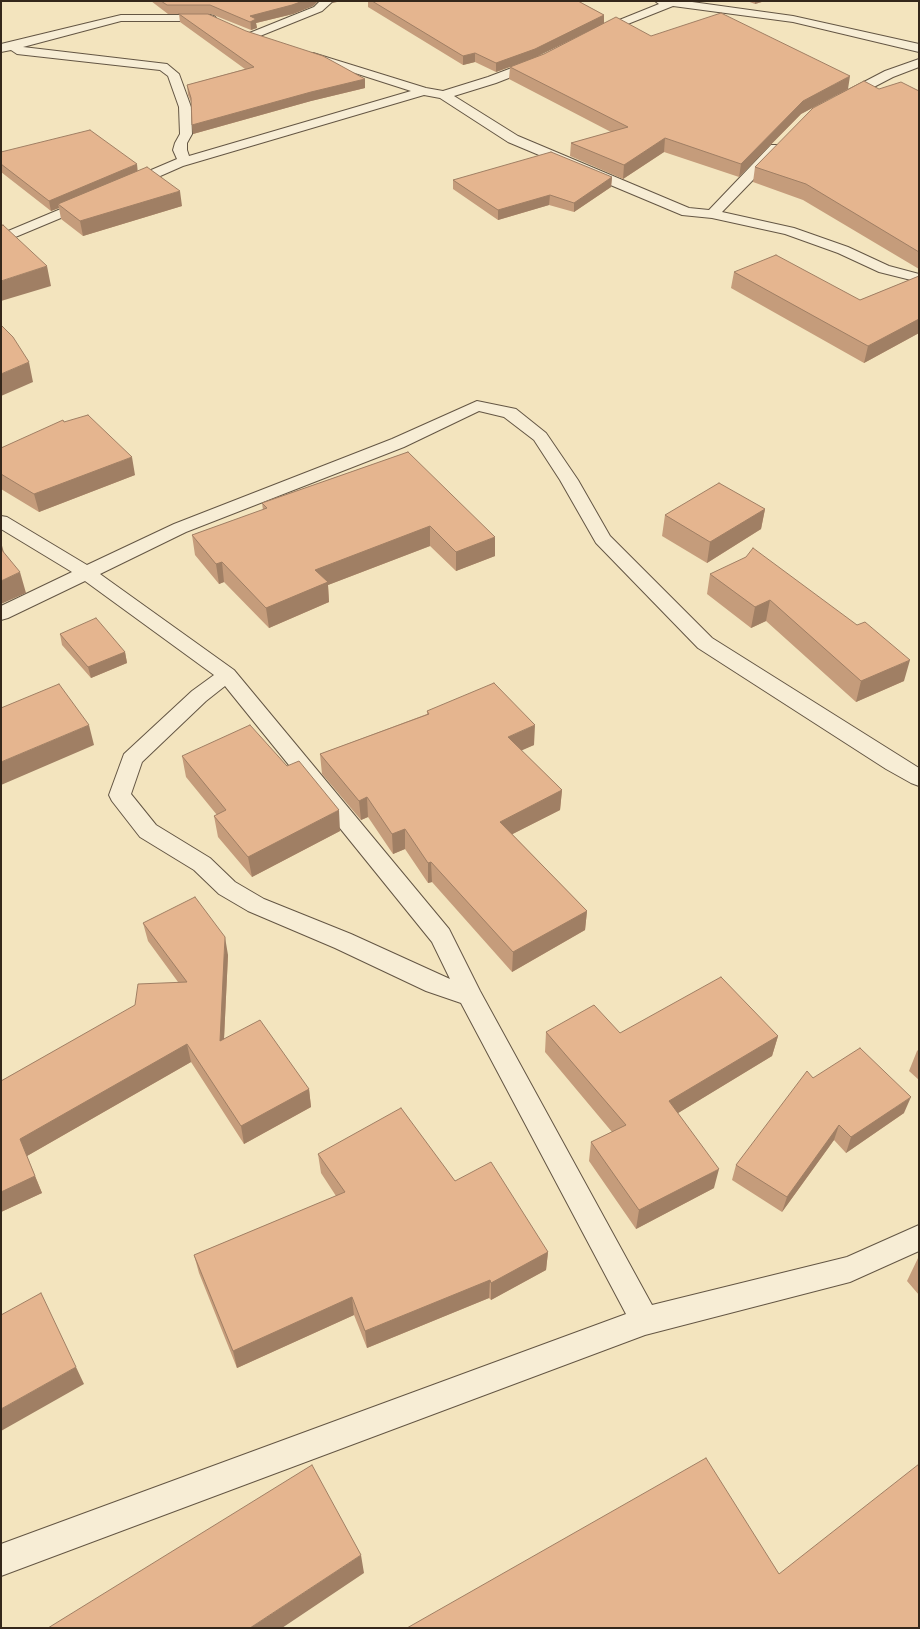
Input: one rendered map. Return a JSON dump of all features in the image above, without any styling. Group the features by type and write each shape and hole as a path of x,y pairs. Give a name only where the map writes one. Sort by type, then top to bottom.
{"street":[{"path":"251,36 318,8 327,1"},
{"path":"586,38 610,26 673,2 793,19 919,48"},
{"path":"3,48 121,18 211,18 224,24"},
{"path":"238,30 271,43"},
{"path":"3,48 163,67 173,74 185,107 186,134 181,143 180,150 181,155 186,161"},
{"path":"299,52 444,96 513,139 687,212 712,214 789,230 843,250 884,269 919,278"},
{"path":"444,96 492,80 550,56"},
{"path":"834,103 889,74 919,63"},
{"path":"901,69 919,76"},
{"path":"114,191 186,161 424,91"},
{"path":"712,214 784,140"},
{"path":"1,239 100,197"},
{"path":"1,614 88,574 180,528 398,443 477,406 510,413 540,437 569,480 602,540 705,643 887,760 919,778"},
{"path":"1,521 88,574 215,665 226,675 441,936 470,996 645,1321"},
{"path":"226,675 199,696 132,759 120,795 148,831 202,864 227,888 256,905 343,941 435,984 470,996"},
{"path":"1,1560 645,1321 850,1269 919,1238"}],"building":[{"path":"161,1 303,1 250,16 256,19 250,22 210,5 167,5"},
{"path":"372,1 578,1 604,15 535,49 496,63 475,53 463,56"},
{"path":"721,13 850,76 803,101 741,164 665,138 624,165 571,143 628,127 510,67 544,54 616,17 651,36"},
{"path":"179,14 208,14 246,31 323,56 365,79 311,92 192,125 191,98 187,85 254,67"},
{"path":"864,81 879,89 901,82 919,91 919,252 806,184 755,167 813,108"},
{"path":"90,130 137,164 49,201 1,164 1,152"},
{"path":"551,152 612,177 574,203 550,195 498,210 453,180"},
{"path":"147,167 180,191 80,221 58,204"},
{"path":"3,225 47,266 1,281 1,226"},
{"path":"776,255 860,300 919,276 919,319 868,346 734,272"},
{"path":"1,325 13,337 29,362 1,374"},
{"path":"88,415 132,457 34,494 1,474 1,448 63,420 64,422"},
{"path":"408,452 495,537 456,552 430,526 315,570 328,582 266,608 222,562 216,564 192,535 267,508 262,503"},
{"path":"719,483 765,509 710,542 665,515"},
{"path":"753,548 857,625 865,622 910,660 861,681 770,600 755,607 710,574 746,557"},
{"path":"1,549 20,572 1,581"},
{"path":"96,618 125,652 88,667 60,634"},
{"path":"494,683 535,725 508,737 562,790 500,822 587,911 513,952 431,862 428,863 405,829 392,834 367,797 359,801 320,754 429,714 427,711"},
{"path":"59,684 89,725 1,762 1,708"},
{"path":"250,725 287,766 299,761 339,810 248,857 214,816 226,810 182,756"},
{"path":"195,897 225,937 220,1041 260,1020 309,1089 241,1126 187,1044 20,1139 35,1176 1,1192 1,1081 135,1005 138,984 187,982 143,923"},
{"path":"721,977 778,1036 669,1101 719,1169 639,1210 591,1142 626,1125 546,1032 594,1005 620,1033"},
{"path":"860,1048 911,1097 851,1137 839,1125 787,1197 736,1165 807,1071 813,1078"},
{"path":"401,1108 455,1181 491,1162 548,1252 491,1283 490,1280 365,1331 352,1297 233,1351 194,1255 345,1192 318,1154"},
{"path":"41,1293 76,1367 1,1409 1,1315"},
{"path":"706,1458 779,1574 919,1464 919,1628 407,1628"},
{"path":"312,1465 361,1555 250,1628 48,1628"}]}
